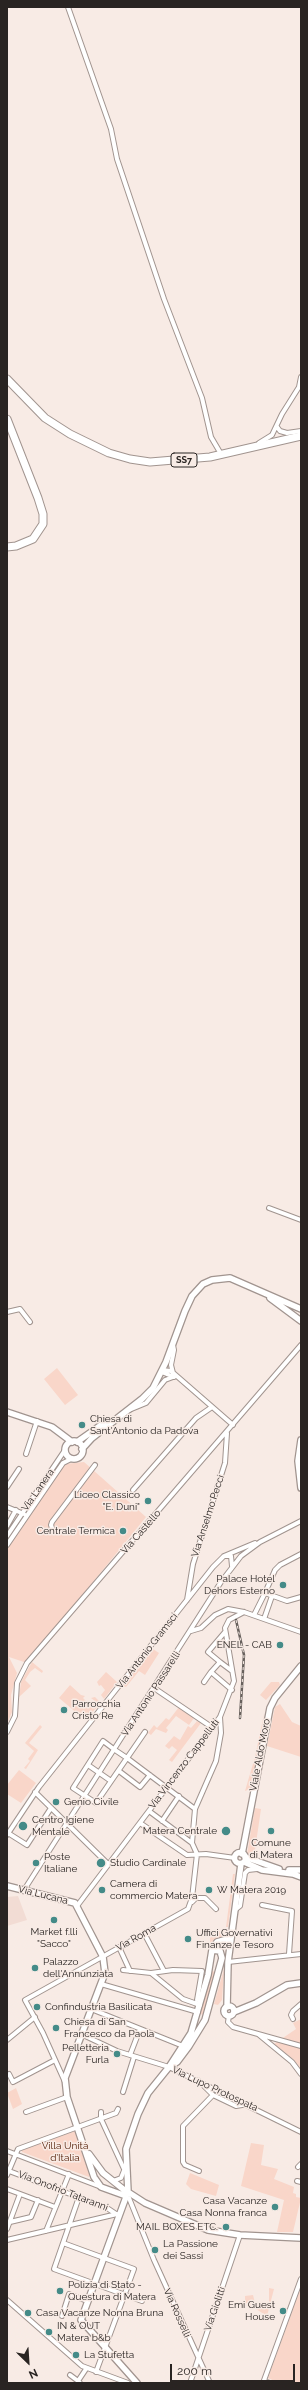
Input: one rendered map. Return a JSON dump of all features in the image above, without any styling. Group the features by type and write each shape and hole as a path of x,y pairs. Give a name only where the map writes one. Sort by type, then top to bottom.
{"highway":[{"name":"SS7","path":"7,379 45,418 70,434 109,453 150,462 184,460 221,454 301,436"},
{"path":"7,419 38,498 43,519 39,533 33,539 16,546 7,547"}],"street":[{"path":"68,7 111,130 116,155 143,237 202,398 212,437 221,454"},
{"path":"246,449 269,439 277,427 282,414 299,387 301,377"},
{"path":"277,427 280,431 287,433 301,431"},
{"path":"269,1208 301,1220"},
{"path":"65,1449 126,1411 150,1392 162,1370 192,1296 202,1284 212,1280 230,1278 301,1309"},
{"path":"262,1292 301,1320"},
{"path":"7,1312 20,1309 30,1322"},
{"path":"173,1344 174,1350 171,1365 174,1375"},
{"name":"Via Castello","path":"7,1732 15,1716 17,1683 27,1663 301,1345"},
{"path":"162,1370 167,1369 233,1425"},
{"path":"126,1411 146,1403 165,1380 174,1375"},
{"path":"133,1490 196,1418 212,1408"},
{"path":"7,1412 38,1421 75,1442 82,1449"},
{"path":"58,1432 70,1459 79,1457 82,1449 88,1441 115,1418"},
{"name":"Via Anselmo Pecci","path":"186,1601 193,1564 225,1463 227,1431 225,1418"},
{"path":"26,1454 38,1421"},
{"path":"301,1440 298,1452 298,1475 301,1488"},
{"name":"Via Lanera","path":"7,1536 65,1449"},
{"name":"Via Lanera","path":"7,1544 63,1463 70,1459"},
{"path":"53,1531 51,1525 52,1522 95,1465"},
{"path":"7,1487 19,1469"},
{"path":"298,1475 301,1482"},
{"path":"7,1507 23,1512 26,1518"},
{"name":"Via Lanera","path":"12,1529 7,1523 16,1510"},
{"name":"Via Antonio Passarelli","path":"24,1890 232,1567 241,1556 260,1542 301,1521"},
{"path":"12,1529 17,1530"},
{"name":"Via Antonio Gramsci","path":"8,1834 35,1792 186,1601 224,1556 260,1542"},
{"path":"237,1550 241,1556"},
{"path":"254,1616 275,1570 280,1565 301,1554"},
{"path":"224,1556 241,1556"},
{"path":"231,1556 232,1567"},
{"path":"265,1594 287,1601 301,1597"},
{"path":"264,1619 272,1596"},
{"path":"191,1631 201,1628 222,1611 236,1610 301,1632"},
{"path":"232,1672 208,1652 225,1632 229,1620 244,1612"},
{"name":"Via Vincenzo Cappelluti","path":"77,1906 220,1717 232,1690 232,1672 225,1632"},
{"path":"204,1682 220,1662"},
{"name":"Viale Aldo Moro","path":"232,2014 224,2012 227,2006 228,1964 231,1938 243,1859 270,1708 275,1698 301,1666"},
{"path":"212,1672 232,1690"},
{"path":"154,1688 213,1728"},
{"path":"192,1843 195,1809 216,1761 221,1733 220,1717"},
{"path":"145,1732 127,1758 118,1771 111,1781 96,1803 73,1788 103,1741 127,1758 167,1788 179,1796 195,1809"},
{"path":"88,1765 111,1781"},
{"path":"118,1771 140,1787 150,1775"},
{"path":"35,1792 108,1864"},
{"path":"162,1821 179,1796"},
{"path":"8,1834 27,1846 51,1808"},
{"path":"149,1811 192,1843 197,1854 190,1906"},
{"path":"140,1823 187,1855 197,1854 235,1858 236,1862 243,1859 273,1868 301,1870"},
{"path":"243,1859 262,1870"},
{"path":"235,1910 240,1906 245,1873 253,1869 293,1874 301,1877 301,1874"},
{"name":"Via Lucana","path":"7,1886 71,1901 77,1906 102,1957 105,1973 81,2034 66,2081"},
{"path":"190,1906 196,1898 200,1897 209,1900 216,1909"},
{"path":"262,1905 292,1911 288,1954"},
{"name":"Via Roma","path":"35,2017 25,2000 184,1912 190,1906"},
{"path":"144,1934 164,1971"},
{"path":"198,2003 212,1950 217,1942 231,1938"},
{"path":"119,1947 130,1971"},
{"path":"212,1950 220,1951 222,1958"},
{"path":"169,2067 177,2062 199,2032 207,2014 222,1958 230,1952"},
{"path":"218,1969 228,1964 288,1954 301,1954"},
{"path":"123,1970 151,1973 164,1971 202,1971 198,2003 199,2012 191,2033 169,2067 142,2104 126,2149 125,2166 128,2195 118,2213 81,2320 133,2376 137,2383"},
{"path":"151,1973 183,1999 198,2003"},
{"path":"301,1983 287,1985 256,2003 232,2014 228,2022 233,2027 301,2046"},
{"path":"101,1984 199,2012"},
{"path":"181,2007 183,1999"},
{"path":"293,2019 291,2015 293,2011 301,2004"},
{"path":"91,2009 183,2046"},
{"path":"7,2040 35,2017 66,2081 67,2097 94,2177 101,2187"},
{"path":"123,2092 140,2029"},
{"path":"258,2033 292,2062 301,2074"},
{"name":"Via Lupo Protospata","path":"81,2034 132,2056 169,2067 248,2104 301,2132"},
{"path":"7,2075 9,2074 13,2082 55,2060"},
{"path":"198,2080 202,2086 213,2094 236,2106 248,2104"},
{"path":"199,2171 185,2165 183,2162 182,2131 183,2126 213,2094"},
{"path":"26,2112 67,2097"},
{"path":"8,2170 18,2149 116,2113 118,2109"},
{"path":"101,2112 101,2119 125,2166 121,2178 111,2181"},
{"path":"7,2151 101,2187 128,2195 208,2230 240,2235 301,2238"},
{"path":"86,2151 111,2181 128,2195"},
{"name":"Via Onofrio Tataranni","path":"8,2170 118,2213"},
{"path":"46,2231 69,2174"},
{"path":"7,2189 56,2207"},
{"path":"7,2229 20,2194"},
{"name":"Via Rosselli","path":"128,2195 198,2360 210,2383"},
{"path":"79,2197 68,2225 54,2269 142,2301"},
{"path":"10,2222 31,2216 38,2200"},
{"path":"7,2239 118,2213"},
{"name":"Via Giolitti","path":"190,2383 240,2235"},
{"path":"62,2243 134,2270 126,2296 96,2372"},
{"path":"270,2383 263,2382 301,2279"},
{"path":"62,2316 69,2294 87,2301"},
{"path":"7,2300 86,2369 116,2381 128,2383"},
{"path":"70,2375 79,2382 86,2369"},
{"path":"131,2383 133,2376"}],"shaded area":[{"path":"18,1896 27,1920 7,1926 7,1897"}],"green space":[{"path":"57,1368 78,1395 65,1405 44,1379"},
{"path":"84,1462 146,1517 27,1663 9,1657 17,1673 11,1695 12,1712 7,1724 7,1549 65,1464"},
{"path":"153,1649 159,1653 145,1675 139,1671 126,1687 123,1686"},
{"path":"32,1662 43,1671 42,1673 35,1668 30,1672 25,1680 31,1686 19,1697 21,1682"},
{"path":"106,1672 117,1682 104,1699 101,1695 105,1690 101,1685 99,1686 97,1682"},
{"path":"271,1682 279,1682 280,1685 266,1700 260,1695"},
{"path":"70,1685 81,1695 85,1696 83,1698 90,1705 95,1701 91,1698 95,1697 101,1703 85,1720 59,1698"},
{"path":"280,1704 292,1722 301,1726 301,1757 267,1746 275,1707"},
{"path":"179,1707 194,1718 189,1725 176,1716 166,1728 168,1730 166,1733 156,1729 151,1735 148,1733 154,1725 157,1728 166,1718 169,1720"},
{"path":"264,1714 259,1749 250,1789 245,1791 255,1757"},
{"path":"197,1721 201,1723 172,1762 169,1760 177,1750 172,1746 169,1749 165,1746 174,1736 180,1740 188,1726 191,1728"},
{"path":"40,1725 42,1727 29,1743 38,1750 26,1769 24,1768 30,1761 28,1759 34,1751 25,1743"},
{"path":"19,1770 36,1783 21,1803 7,1794 7,1785"},
{"path":"255,1808 261,1809 255,1850 258,1851 257,1856 247,1854"},
{"path":"233,1874 235,1874 228,1927 226,1927"},
{"path":"210,1930 218,1930 222,1933 223,1937 210,1946"},
{"path":"224,1969 222,2000 218,2005 214,2004"},
{"path":"211,1971 216,1972 204,2015 200,2014"},
{"path":"301,2019 301,2069 294,2060 274,2044 296,2029 293,2023"},
{"path":"16,2088 22,2104 13,2109 7,2093"},
{"name":"Villa Unità d’Italia","path":"75,2131 91,2174 89,2177 22,2152 22,2150"},
{"path":"251,2143 264,2145 261,2165 278,2169 274,2179 294,2187 293,2193 296,2194 296,2197 301,2198 293,2232 277,2232 284,2200 241,2186"},
{"path":"190,2173 219,2185 216,2196 191,2189 186,2184"},
{"path":"301,2287 301,2383 279,2383 268,2378"},
{"path":"269,2288 274,2289 267,2316 245,2302 245,2296 253,2295 255,2303 269,2302"}],"railway":[{"path":"236,1620 244,1655 240,1718"}],"place":[{"name":"Chiesa di Sant'Antonio da Padova","path":"82,1425"},
{"name":"Liceo Classico \"E. Duni\"","path":"148,1501"},
{"name":"Centrale Termica","path":"123,1531"},
{"name":"Palace Hotel Dehors Esterno","path":"283,1585"},
{"name":"ENEL - CAB","path":"280,1645"},
{"name":"Parrocchia Cristo Re","path":"64,1710"},
{"name":"Genio Civile","path":"56,1802"},
{"name":"Centro Igiene Mentale","path":"23,1826"},
{"name":"Matera Centrale","path":"226,1831"},
{"name":"Comune di Matera","path":"271,1831"},
{"name":"Poste Italiane","path":"36,1863"},
{"name":"Studio Cardinale","path":"101,1863"},
{"name":"Camera di commercio Matera","path":"102,1890"},
{"name":"W Matera 2019","path":"209,1890"},
{"name":"Market f.lli \"Sacco\"","path":"54,1920"},
{"name":"Uffici Governativi Finanze e Tesoro","path":"188,1939"},
{"name":"Palazzo dell'Annunziata","path":"35,1968"},
{"name":"Confindustria Basilicata","path":"37,2007"},
{"name":"Chiesa di San Francesco da Paola","path":"56,2028"},
{"name":"Pelletteria Furla","path":"117,2054"},
{"name":"Casa Vacanze Casa Nonna franca","path":"275,2207"},
{"name":"MAIL BOXES ETC.","path":"226,2227"},
{"name":"La Passione dei Sassi","path":"155,2250"},
{"name":"Polizia di Stato - Questura di Matera","path":"60,2291"},
{"name":"Emi Guest House","path":"283,2311"},
{"name":"Casa Vacanze Nonna Bruna","path":"28,2313"},
{"name":"IN & OUT Matera b&b","path":"49,2332"},
{"name":"La Stufetta","path":"76,2355"}]}
